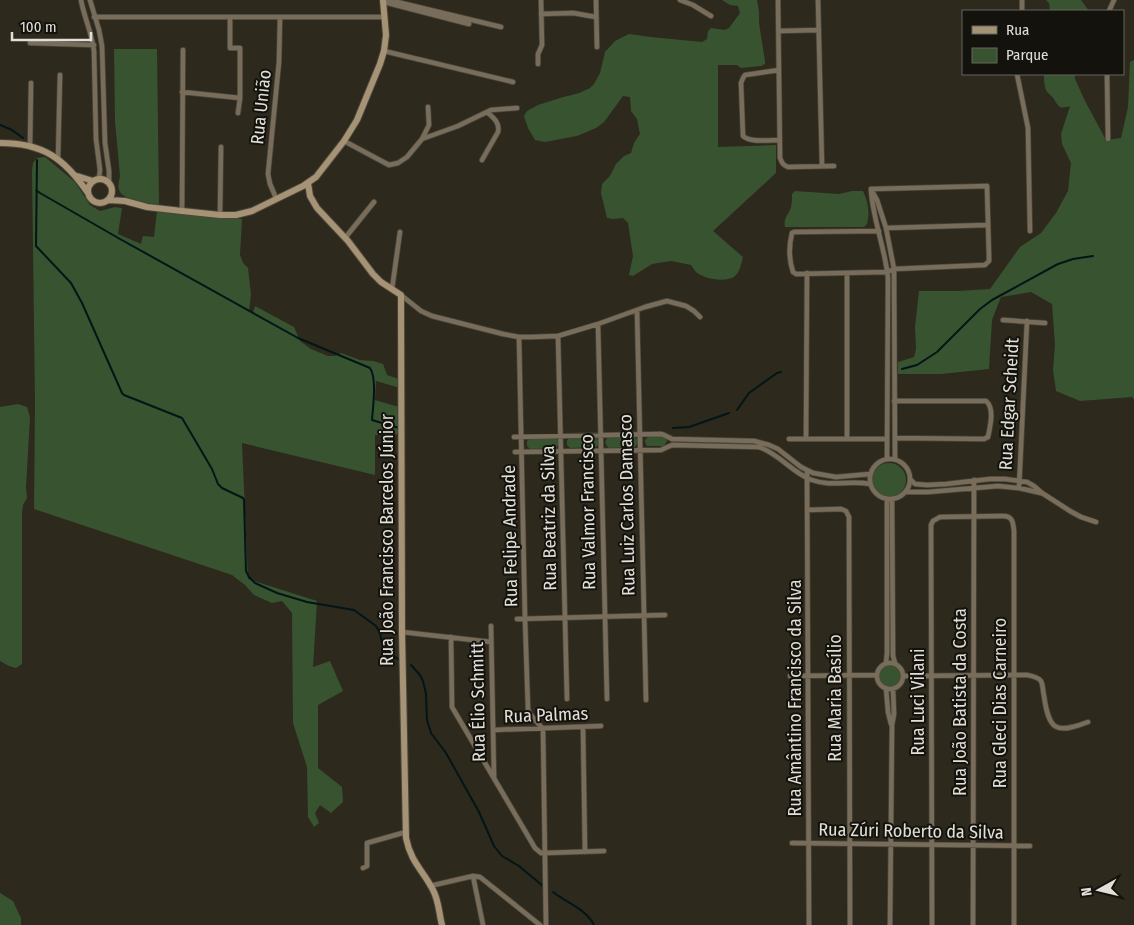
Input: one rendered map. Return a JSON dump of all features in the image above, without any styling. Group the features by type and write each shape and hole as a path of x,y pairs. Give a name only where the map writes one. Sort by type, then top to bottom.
{"street":[{"path":"81,0 94,45 96,144 100,173 89,186 88,193"},
{"path":"90,0 103,53 104,136 112,193 109,200"},
{"path":"538,64 538,54 542,45 541,0"},
{"path":"596,0 597,47"},
{"path":"680,0 711,16"},
{"path":"778,0 780,158 785,166 834,166"},
{"path":"818,0 822,166"},
{"path":"0,143 30,146 48,152 58,158 76,176 91,199 96,203 103,203 109,200 125,201 147,207 220,215 236,215 248,212 308,183 316,177 344,141 360,115 380,64 386,35 386,1"},
{"path":"386,1 469,24"},
{"path":"386,1 501,27"},
{"path":"541,14 573,13 596,17"},
{"path":"94,17 385,17"},
{"path":"230,17 230,48 240,48 240,98 238,112"},
{"name":"Rua União","path":"276,198 268,174 279,62 280,17"},
{"path":"779,31 819,30"},
{"path":"30,43 94,45"},
{"path":"182,211 183,50"},
{"path":"384,50 513,82"},
{"path":"779,70 746,75 741,83 743,136 751,140 780,140"},
{"path":"58,158 60,75"},
{"path":"1017,75 1028,128 1030,231"},
{"path":"1107,75 1108,139"},
{"path":"30,146 31,83"},
{"path":"182,92 240,98"},
{"path":"344,141 392,165 407,157 422,139 429,125 428,107"},
{"path":"422,139 458,126 491,110 516,108"},
{"path":"482,160 499,128 494,118 487,112"},
{"path":"220,215 221,147"},
{"path":"76,176 102,180 110,186 115,194 125,201"},
{"path":"308,183 313,204 345,238 373,274 420,311 432,316 519,337 558,336 598,324 655,303 667,301 686,306 700,317"},
{"path":"871,189 987,186 989,253 988,261 985,265 894,269 887,272 807,274 796,274 793,272 790,262 790,238 792,233 796,231 879,231"},
{"path":"871,189 877,200 886,228 894,269 895,459"},
{"path":"871,189 887,272 887,459"},
{"path":"345,238 374,202"},
{"path":"886,228 988,225"},
{"path":"392,289 400,232"},
{"path":"847,273 847,439"},
{"path":"806,439 807,274"},
{"name":"Rua João Francisco Barcelos Júnior","path":"401,296 402,632 406,838 413,861 430,886 436,899 442,925"},
{"name":"Rua Luiz Carlos Damasco","path":"636,310 646,700"},
{"path":"1003,320 1045,322"},
{"name":"Rua Edgar Scheidt","path":"1018,488 1027,321"},
{"name":"Rua Valmor Francisco","path":"598,324 607,699"},
{"name":"Rua Beatriz da Silva","path":"558,336 567,699"},
{"name":"Rua Felipe Andrade","path":"519,337 528,709 530,714 543,728"},
{"path":"888,401 983,401 988,402 991,411 988,437 980,439 895,438"},
{"path":"514,437 640,434 664,435 672,442 759,447 771,452 807,478 827,483 870,484"},
{"path":"789,439 887,439"},
{"path":"515,452 664,449 672,442 748,440 762,442 778,450 807,471 820,475 836,477 870,474"},
{"path":"895,459 900,461 907,469 910,479 909,486 906,492 897,498 890,499 878,496 874,493 870,484 872,468 881,460 895,459"},
{"name":"Rua Amântino Francisco da Silva","path":"807,471 809,925"},
{"path":"910,479 915,484 946,484 997,478 1019,480 1031,483 1042,493 1081,517 1096,522"},
{"name":"Rua João Batista da Costa","path":"973,925 974,480"},
{"path":"906,492 928,492 990,486 1018,488 1042,493"},
{"path":"886,663 890,499"},
{"path":"890,499 893,656 895,663"},
{"name":"Rua Maria Basílio","path":"808,510 841,509 848,514 850,925"},
{"name":"Rua Gleci Dias Carneiro","path":"974,516 1007,516 1013,522 1014,530 1014,925"},
{"name":"Rua Luci Vilani","path":"932,925 931,525 933,521 940,517 974,516"},
{"path":"516,619 665,615"},
{"name":"Rua Élio Schmitt","path":"490,626 494,778"},
{"path":"402,632 491,642"},
{"path":"450,637 452,707 537,851 545,853 604,851"},
{"path":"886,663 895,663 901,668 904,676 901,684 893,689 886,688 880,683 877,675 880,668 886,663"},
{"path":"790,676 877,675"},
{"path":"904,676 1026,675 1039,679 1042,683 1049,720 1054,726 1062,729 1073,728 1088,722"},
{"path":"886,688 888,712 892,724"},
{"path":"890,925 893,689"},
{"name":"Rua Palmas","path":"493,730 601,726"},
{"path":"584,727 585,852"},
{"path":"543,728 546,925"},
{"path":"480,755 485,757 493,755"},
{"path":"363,868 367,866 367,843 406,832"},
{"name":"Rua Zúri Roberto da Silva","path":"792,843 1030,846"},
{"path":"430,886 473,876 480,877 540,925"},
{"path":"473,876 483,925"}],"green space":[{"path":"722,0 757,0 765,64 741,68 737,65 718,65 718,147 776,145 776,173 713,231 743,257 735,276 721,280 709,278 699,274 691,265 671,261 652,264 633,276 629,275 633,256 628,223 623,218 607,218 601,193 602,184 610,176 616,164 624,156 631,153 634,143 640,134 637,119 631,111 630,97 623,96 604,122 596,128 577,136 545,142 535,140 524,116 527,111 538,105 590,88 600,73 605,52 615,41 629,34 702,42 707,39 708,31 711,28 725,30 729,28 740,13 738,6 730,5"},
{"path":"1046,0 1081,0 1088,10 1050,10 1049,3"},
{"path":"114,49 157,49 159,205 132,200 123,195 119,190 120,176 115,121"},
{"path":"1134,60 1134,400 1132,397 1080,401 1056,391 1053,370 1055,345 1052,304 1031,292 1001,297 992,320 989,369 941,374 898,374 898,362 914,357 919,291 990,289 1020,247 1041,233 1056,213 1068,191 1071,163 1062,144 1061,134 1070,106 1060,107 1057,104 1045,87 1044,75 1075,75 1085,101 1106,140 1121,138 1128,107 1130,62"},
{"path":"45,157 75,182 90,205 100,211 115,207 122,208 118,234 141,244 143,236 154,237 157,211 242,219 240,255 243,263 248,268 251,294 249,311 253,313 255,306 294,327 300,341 311,349 328,356 335,356 341,353 360,360 383,364 387,375 399,379 400,388 376,381 375,400 399,407 400,434 375,435 375,475 242,443 248,579 317,601 313,667 330,661 343,691 318,705 318,768 342,787 343,802 331,813 320,805 315,813 319,823 314,827 308,817 307,767 293,723 292,613 282,601 272,603 254,595 232,575 34,509 35,402 32,171 33,163 37,158"},
{"path":"795,191 839,194 863,191 868,207 867,224 864,227 785,227 785,218 790,210 792,194"},
{"path":"18,404 27,407 30,417 27,498 23,505 22,513 22,664 16,668 0,661 0,407"},
{"path":"663,436 667,441 664,446 647,446 645,442 648,437"},
{"path":"595,437 599,441 596,447 570,448 567,445 569,438"},
{"path":"608,437 634,437 638,440 638,443 635,447 609,448 605,442"},
{"path":"555,438 559,441 556,448 530,449 527,446 529,439"},
{"path":"889,463 901,468 906,480 901,492 889,497 877,492 872,480 877,468"},
{"path":"890,665 900,672 901,676 894,686 890,687 880,680 879,676 886,666"},
{"path":"0,893 13,901 21,918 21,925 0,925"}],"waterway":[{"path":"0,125 12,130 23,138"},
{"path":"37,160 36,246 71,283 82,303 122,393 182,418 212,469 218,484 222,488 243,498 246,571 249,577 255,583 277,593 307,602 354,610 376,626 387,653 400,660"},
{"path":"36,190 298,338 370,368 374,385 372,420 399,428"},
{"path":"902,369 917,365 937,352 980,309 992,300 1058,264 1073,259 1093,256"},
{"path":"737,410 749,393 781,372"},
{"path":"673,428 689,427 729,413"},
{"path":"411,665 423,681 426,694 427,720 431,733 446,753 479,812 494,846 502,856 519,866 543,886"},
{"path":"553,892 581,910 591,919 594,925"}]}
